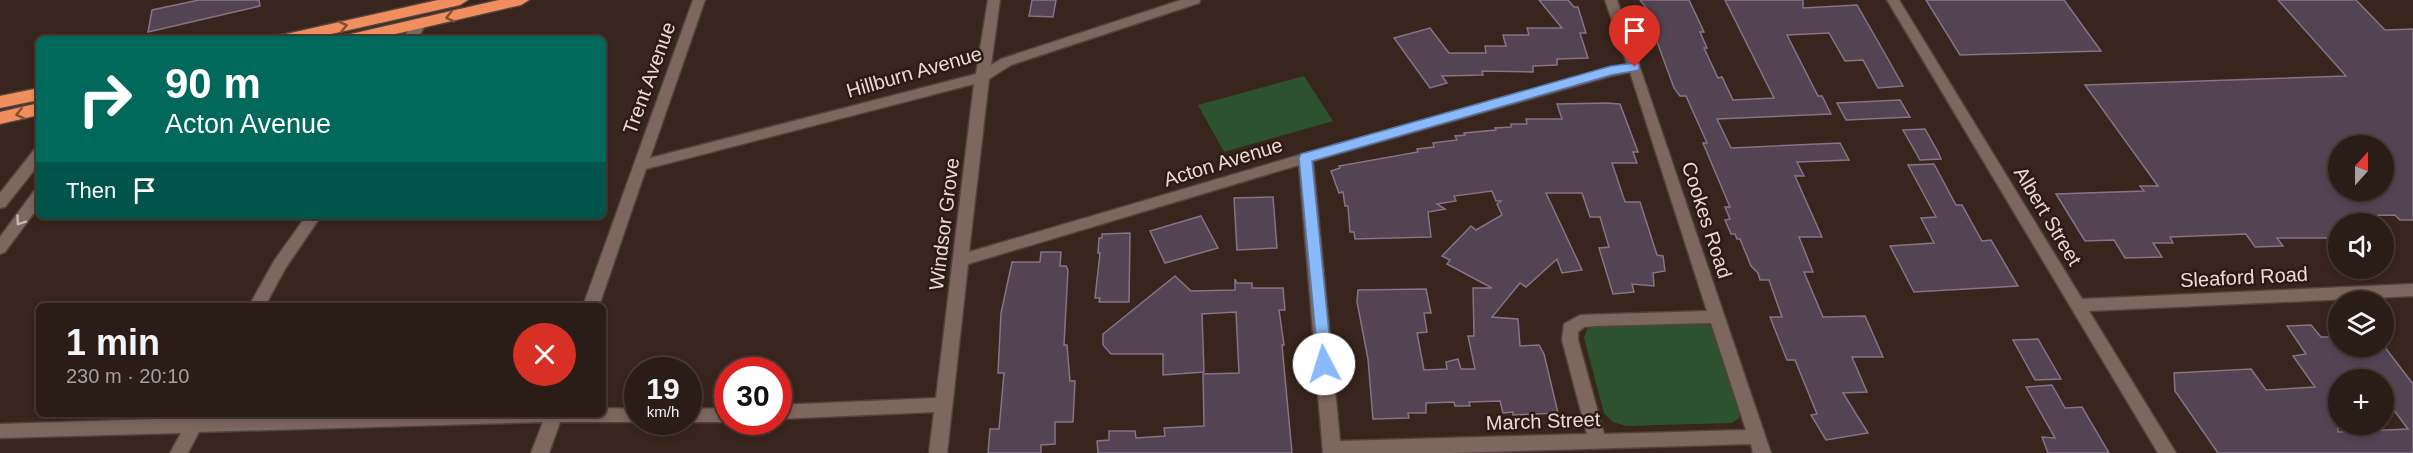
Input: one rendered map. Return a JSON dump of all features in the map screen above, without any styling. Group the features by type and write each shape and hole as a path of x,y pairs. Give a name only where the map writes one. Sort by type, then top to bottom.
{"highway":[{"path":"360,36 460,0"},
{"path":"303,36 521,0"},
{"path":"0,102 36,95"},
{"path":"0,118 36,110"}],"street":[{"name":"Trent Avenue","path":"592,303 699,0"},
{"name":"Windsor Grove","path":"938,453 982,77 994,0"},
{"name":"Hillburn Avenue","path":"639,166 982,77 1006,62 1194,0"},
{"name":"Cookes Road","path":"1611,0 1759,445"},
{"name":"Albert Street","path":"1893,0 2167,453"},
{"path":"411,36 418,16"},
{"name":"Acton Avenue","path":"962,260 1305,158 1611,71 1635,67"},
{"path":"0,203 36,158"},
{"path":"1305,158 1332,451"},
{"path":"0,248 36,199"},
{"path":"259,303 279,265 312,219"},
{"name":"Sleaford Road","path":"2078,305 2413,290"},
{"path":"1597,440 1570,340 1570,329 1580,321 1717,317"},
{"path":"792,411 943,405"},
{"path":"606,416 624,416"},
{"path":"0,431 200,420 412,417"},
{"path":"540,453 553,417"},
{"path":"180,453 200,420"},
{"name":"March Street","path":"1332,451 1597,440 1759,445"}],"green space":[{"path":"1304,76 1333,121 1224,152 1198,105"},
{"path":"1696,320 1709,325 1716,334 1741,408 1739,418 1732,423 1626,426 1613,422 1604,413 1584,338 1587,329 1595,324"}],"building":[{"path":"199,0 259,0 260,6 148,32 152,10"},
{"path":"1032,0 1056,0 1053,17 1029,16"},
{"path":"1539,0 1568,0 1574,7 1578,7 1586,33 1580,33 1588,58 1557,59 1557,65 1533,66 1533,72 1482,71 1483,75 1442,76 1447,83 1430,88 1394,38 1430,28 1449,53 1486,53 1485,46 1506,46 1503,35 1529,35 1527,28 1562,28"},
{"path":"1640,0 1689,0 1704,32 1700,32 1707,48 1704,48 1718,78 1722,77 1733,100 1774,98 1725,0 1803,0 1803,8 1857,5 1903,86 1878,88 1863,60 1845,61 1829,33 1787,35 1818,96 1822,96 1831,114 1717,119 1731,148 1840,143 1849,160 1797,162 1804,176 1795,176 1822,237 1799,237 1813,272 1804,272 1823,317 1865,316 1883,357 1852,357 1867,392 1843,393 1868,433 1826,440 1811,415 1817,414 1795,360 1787,360 1770,317 1782,317 1769,280 1760,280 1758,273 1751,266 1740,239 1737,239 1735,234 1731,234 1725,220 1730,219 1725,207 1730,207 1703,143 1707,143 1686,96 1680,96 1674,88 1645,9 1647,9"},
{"path":"1926,0 2064,0 2101,51 1960,55"},
{"path":"2278,0 2356,0 2385,30 2413,29 2413,220 2400,220 2394,213 2328,213 2328,238 2277,238 2283,246 2255,247 2246,234 2170,237 2173,243 2153,243 2162,257 2125,258 2114,240 2085,241 2056,194 2144,191 2140,186 2158,186 2085,85 2346,76"},
{"path":"1900,100 1910,117 1846,120 1837,103"},
{"path":"1557,104 1620,104 1638,152 1633,152 1637,163 1612,163 1625,202 1640,202 1657,255 1663,256 1665,271 1653,273 1654,286 1632,284 1634,292 1613,294 1599,248 1609,247 1600,217 1590,217 1582,193 1546,193 1582,270 1562,273 1557,259 1526,287 1520,283 1492,317 1518,319 1520,346 1539,345 1544,354 1558,413 1513,415 1513,412 1503,413 1500,401 1469,402 1470,406 1455,406 1454,402 1426,403 1426,413 1408,413 1409,418 1373,419 1368,359 1357,302 1358,290 1426,289 1431,313 1424,313 1427,332 1417,333 1424,370 1447,369 1446,362 1458,359 1461,369 1475,369 1468,336 1474,336 1473,288 1492,288 1447,264 1450,260 1442,256 1471,226 1476,230 1502,215 1497,204 1501,201 1496,201 1492,191 1454,196 1456,201 1437,204 1445,209 1428,212 1431,237 1355,239 1354,232 1350,232 1348,206 1345,206 1343,192 1339,193 1331,171 1340,168 1339,166 1418,152 1417,149 1434,147 1433,143 1457,140 1455,136 1465,135 1464,133 1496,130 1495,128 1511,127 1511,124 1527,124 1526,119 1562,119"},
{"path":"1925,129 1941,159 1920,160 1903,130"},
{"path":"1934,164 1956,205 1962,205 1982,241 1991,240 2018,286 1914,292 1890,246 1934,243 1921,218 1936,217 1908,165"},
{"path":"1273,197 1277,248 1237,250 1234,198"},
{"path":"1201,216 1218,248 1165,263 1150,231"},
{"path":"1130,233 1129,302 1099,302 1100,298 1095,298 1100,253 1098,253 1099,238 1102,238 1102,234"},
{"path":"1041,252 1061,252 1060,266 1066,266 1068,270 1064,345 1067,345 1070,381 1075,381 1073,422 1055,422 1055,444 1041,445 1041,453 988,453 990,429 999,429 1004,373 998,373 1001,313 1012,262 1040,262"},
{"path":"1175,276 1191,291 1235,290 1235,279 1237,283 1252,283 1252,288 1283,288 1285,310 1279,310 1284,345 1282,345 1292,453 1098,453 1097,441 1109,440 1109,431 1135,431 1136,438 1165,436 1164,428 1204,426 1203,374 1239,373 1236,312 1202,314 1204,372 1163,375 1163,354 1111,354 1103,345 1103,334"},
{"path":"2311,325 2321,337 2328,337 2328,357 2392,357 2413,384 2413,453 2218,453 2175,391 2174,373 2251,369 2266,390 2315,387 2293,356 2306,354 2287,326"},
{"path":"2038,339 2061,379 2035,380 2013,340"},
{"path":"2052,385 2065,408 2082,407 2109,453 2048,453 2042,437 2055,438 2026,387"}],"route":[{"path":"1324,364 1305,158 1611,71 1635,67"}]}
